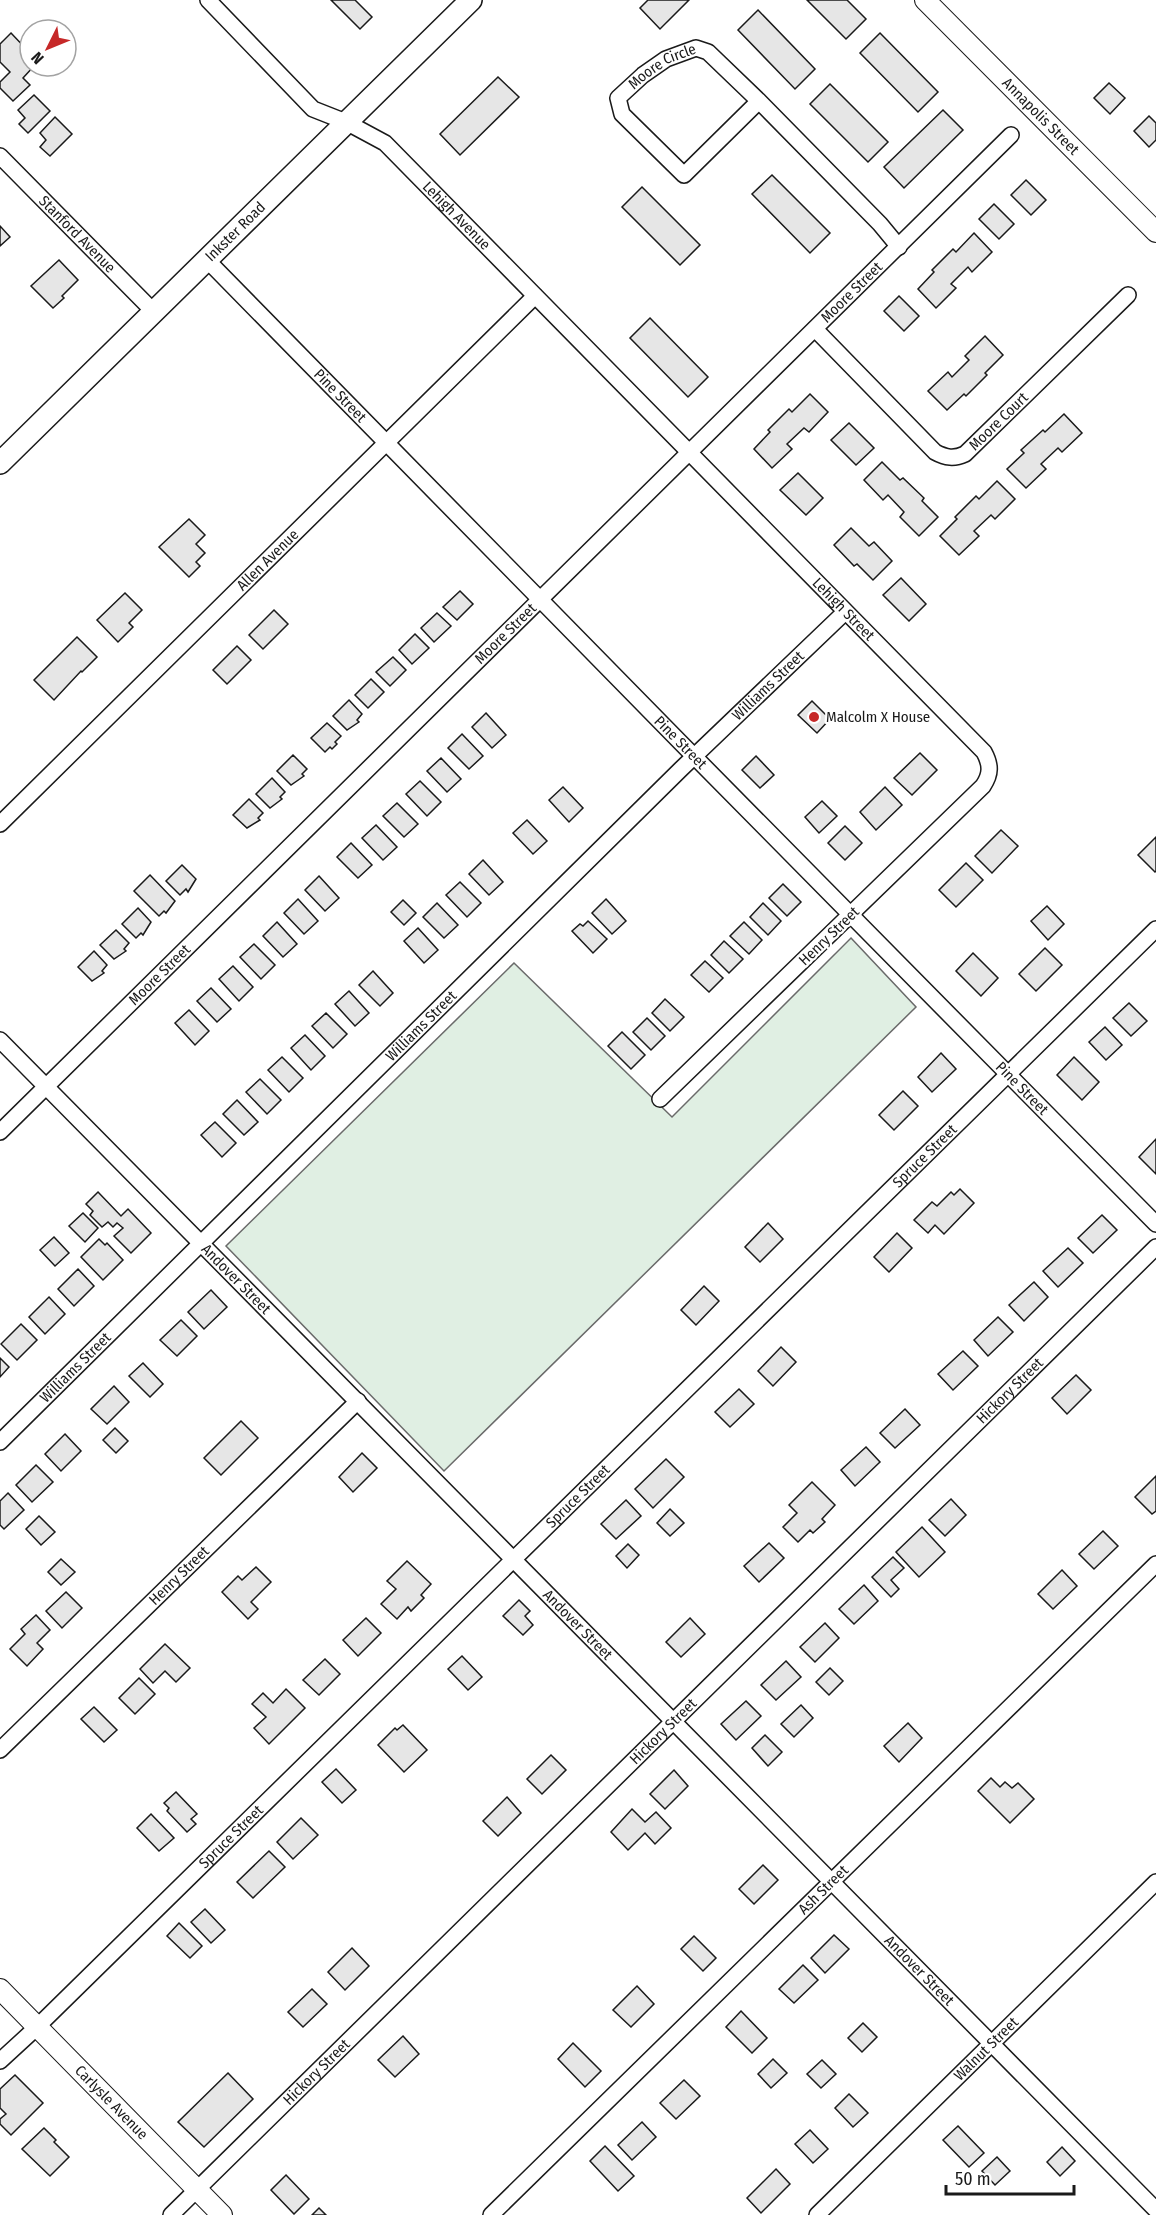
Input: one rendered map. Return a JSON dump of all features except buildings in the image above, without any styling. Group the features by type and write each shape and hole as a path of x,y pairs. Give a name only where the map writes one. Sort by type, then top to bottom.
{"main road":[{"name":"Inkster Road","path":"0,463 471,0"}],"street":[{"name":"Lehigh Avenue","path":"208,0 313,109 346,122 386,143 690,454"},
{"name":"Annapolis Street","path":"925,0 1156,232"},
{"name":"Moore Circle","path":"759,101 684,175 622,114 618,98 643,75 666,59 696,48 708,52 759,101 880,224 899,247"},
{"name":"Moore Street","path":"0,1132 1011,135"},
{"name":"Stanford Avenue","path":"0,156 154,312"},
{"name":"Pine Street","path":"207,260 1156,1224"},
{"name":"Moore Court","path":"815,328 935,452 946,457 957,458 965,454 1128,295"},
{"name":"Allen Avenue","path":"0,824 535,296"},
{"name":"Lehigh Street","path":"690,454 984,752 990,768"},
{"name":"Williams Street","path":"0,1442 694,757 845,612"},
{"name":"Henry Street","path":"660,1099 983,786 989,777 990,768"},
{"name":"Spruce Street","path":"0,2061 1156,929"},
{"name":"Andover Street","path":"0,1040 1156,2211"},
{"name":"Hickory Street","path":"171,2215 1156,1247"},
{"name":"Henry Street","path":"0,1750 358,1401"},
{"name":"Ash Street","path":"491,2215 1156,1564"},
{"name":"Walnut Street","path":"817,2215 1156,1882"},
{"name":"Carlysle Avenue","path":"0,1989 222,2215"},
{"path":"1153,2215 1156,2211"}],"green space":[{"path":"851,938 916,1007 444,1471 226,1246 514,963 672,1117"}],"place":[{"name":"Malcolm X House","path":"814,717"}]}
